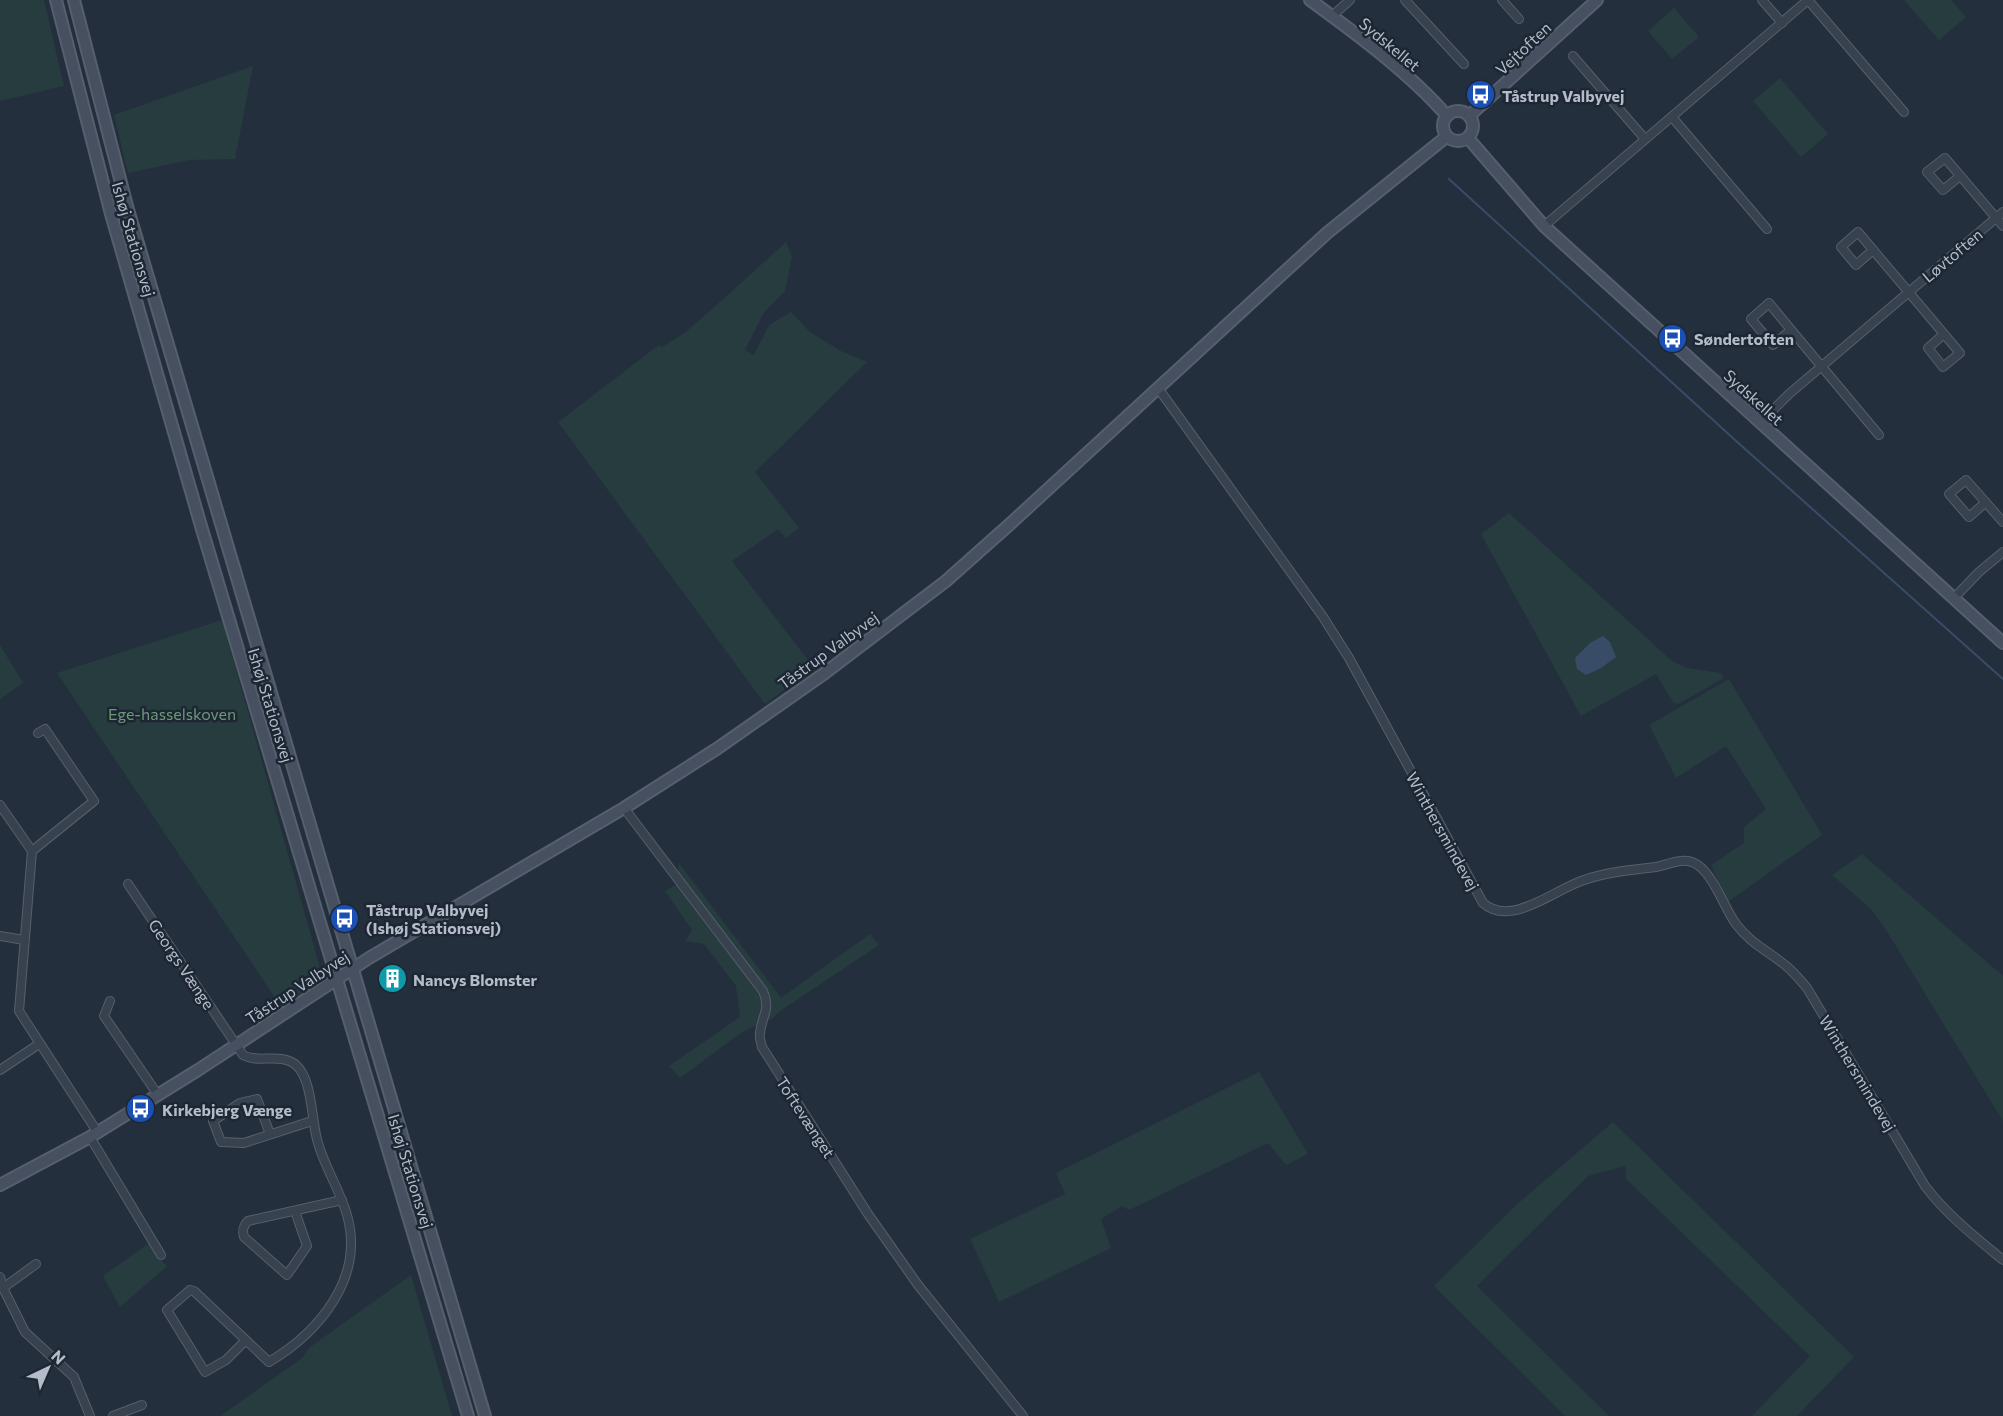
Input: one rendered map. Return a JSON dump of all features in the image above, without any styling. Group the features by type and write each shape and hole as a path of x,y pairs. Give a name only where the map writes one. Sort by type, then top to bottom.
{"street":[{"name":"Ishøj Stationsvej","path":"56,0 111,214 201,526 468,1416"},
{"name":"Ishøj Stationsvej","path":"74,0 127,206 485,1416"},
{"name":"Sydskellet","path":"1310,0 1419,88 1447,116"},
{"path":"1332,16 1350,0"},
{"path":"1405,0 1464,64"},
{"path":"1502,0 1520,19"},
{"name":"Vejtoften","path":"1469,116 1597,0"},
{"path":"1762,0 1782,23"},
{"path":"1544,226 1808,0 1904,112"},
{"path":"1573,56 1645,139"},
{"path":"1459,111 1469,116 1473,125 1468,138 1459,142 1446,137 1443,124 1447,116 1459,111"},
{"path":"1672,117 1767,229"},
{"name":"Tåstrup Valbyvej","path":"0,1185 94,1135 352,969 624,808 718,748 825,673 946,581 1327,234 1446,137"},
{"name":"Sydskellet","path":"1468,138 1544,226 2003,643"},
{"name":"Løvtoften","path":"1960,176 2003,226"},
{"name":"Løvtoften","path":"1760,423 1789,394 2003,212"},
{"name":"Løvtoften","path":"1873,250 1944,334"},
{"path":"1791,330 1773,345 1751,319 1769,303 1879,435"},
{"name":"Winthersmindevej","path":"1158,388 1323,617 1349,658 1484,903 1490,909 1510,911 1522,909 1581,881 1603,874 1681,861 1699,866 1707,873 1745,936 1784,964 1807,988 1919,1176 1939,1204 2003,1260"},
{"path":"1986,502 1969,517 1949,494 1966,480 1986,502 2003,522"},
{"path":"1954,598 1979,572 2003,552"},
{"path":"32,851 94,801 45,729 38,733"},
{"path":"0,805 32,851 19,1011 94,1135 160,1255"},
{"name":"Toftevænget","path":"624,808 763,990 767,1000 767,1012 759,1034 762,1047 868,1214 918,1285 1023,1416"},
{"name":"Georgs Vænge","path":"128,884 236,1045"},
{"path":"0,936 24,940"},
{"path":"110,1001 104,1016 158,1095"},
{"path":"1,1066 39,1044"},
{"path":"236,1045 243,1055 249,1058 288,1060 304,1075 309,1089 312,1121 318,1146 342,1200 350,1231 351,1262 340,1291 325,1313 289,1350 269,1362 246,1340 194,1291 190,1290 166,1310 205,1372 226,1360 246,1340"},
{"path":"270,1134 257,1099 240,1103 213,1121 221,1142 244,1143 312,1121"},
{"path":"295,1211 307,1246 287,1275 244,1238 242,1232 244,1225 248,1221 342,1200"},
{"path":"3,1288 36,1264"},
{"path":"0,1277 3,1288 25,1332 74,1377 90,1416"},
{"path":"113,1416 142,1405"}],"green space":[{"path":"0,0 44,0 64,86 0,101"},
{"path":"1904,0 1951,0 1966,17 1939,40"},
{"path":"1674,8 1699,37 1672,59 1648,31"},
{"path":"253,66 235,159 190,160 128,173 114,115"},
{"path":"1780,78 1828,134 1801,157 1753,101"},
{"path":"786,242 792,257 785,291 763,314 745,350 754,355 769,325 791,312 810,332 841,351 867,362 755,472 799,528 786,538 778,529 732,561 814,668 765,704 558,422 659,345 662,347 683,334"},
{"path":"1509,513 1671,660 1686,668 1721,673 1724,678 1678,704 1673,702 1656,674 1581,716 1481,534"},
{"name":"Ege-hasselskoven","path":"222,620 319,964 311,983 282,1008 57,673"},
{"path":"0,645 23,683 0,699"},
{"path":"1729,679 1822,835 1728,902 1711,865 1744,843 1744,827 1766,809 1726,746 1676,778 1649,725"},
{"path":"1862,854 2003,976 2003,1121 1888,933 1871,909 1832,875"},
{"path":"679,863 781,998 870,934 879,945 780,1011 772,1019 742,1032 680,1078 669,1066 740,1017 736,986 704,944 685,941 692,930 665,891 677,884"},
{"path":"1259,1072 1308,1154 1286,1165 1268,1143 1129,1210 1122,1206 1101,1219 1111,1248 999,1302 970,1239 1065,1194 1056,1173"},
{"path":"1613,1122 1854,1357 1797,1416 1752,1416 1810,1356 1626,1179 1625,1166 1588,1176 1477,1286 1609,1416 1565,1416 1434,1286 1515,1206"},
{"path":"149,1243 167,1266 120,1307 103,1276"},
{"path":"411,1275 452,1416 220,1416 301,1359 310,1347"}],"water":[{"path":"1603,636 1610,642 1616,657 1586,675 1577,669 1575,658 1590,643"}],"waterway":[{"path":"1449,179 1735,440 2003,679"}],"place":[{"name":"Tåstrup Valbyvej","path":"1481,95"},
{"name":"Søndertoften","path":"1673,338"},
{"name":"Tåstrup Valbyvej (Ishøj Stationsvej)","path":"345,918"},
{"name":"Nancys Blomster","path":"392,979"},
{"name":"Kirkebjerg Vænge","path":"141,1109"}]}
